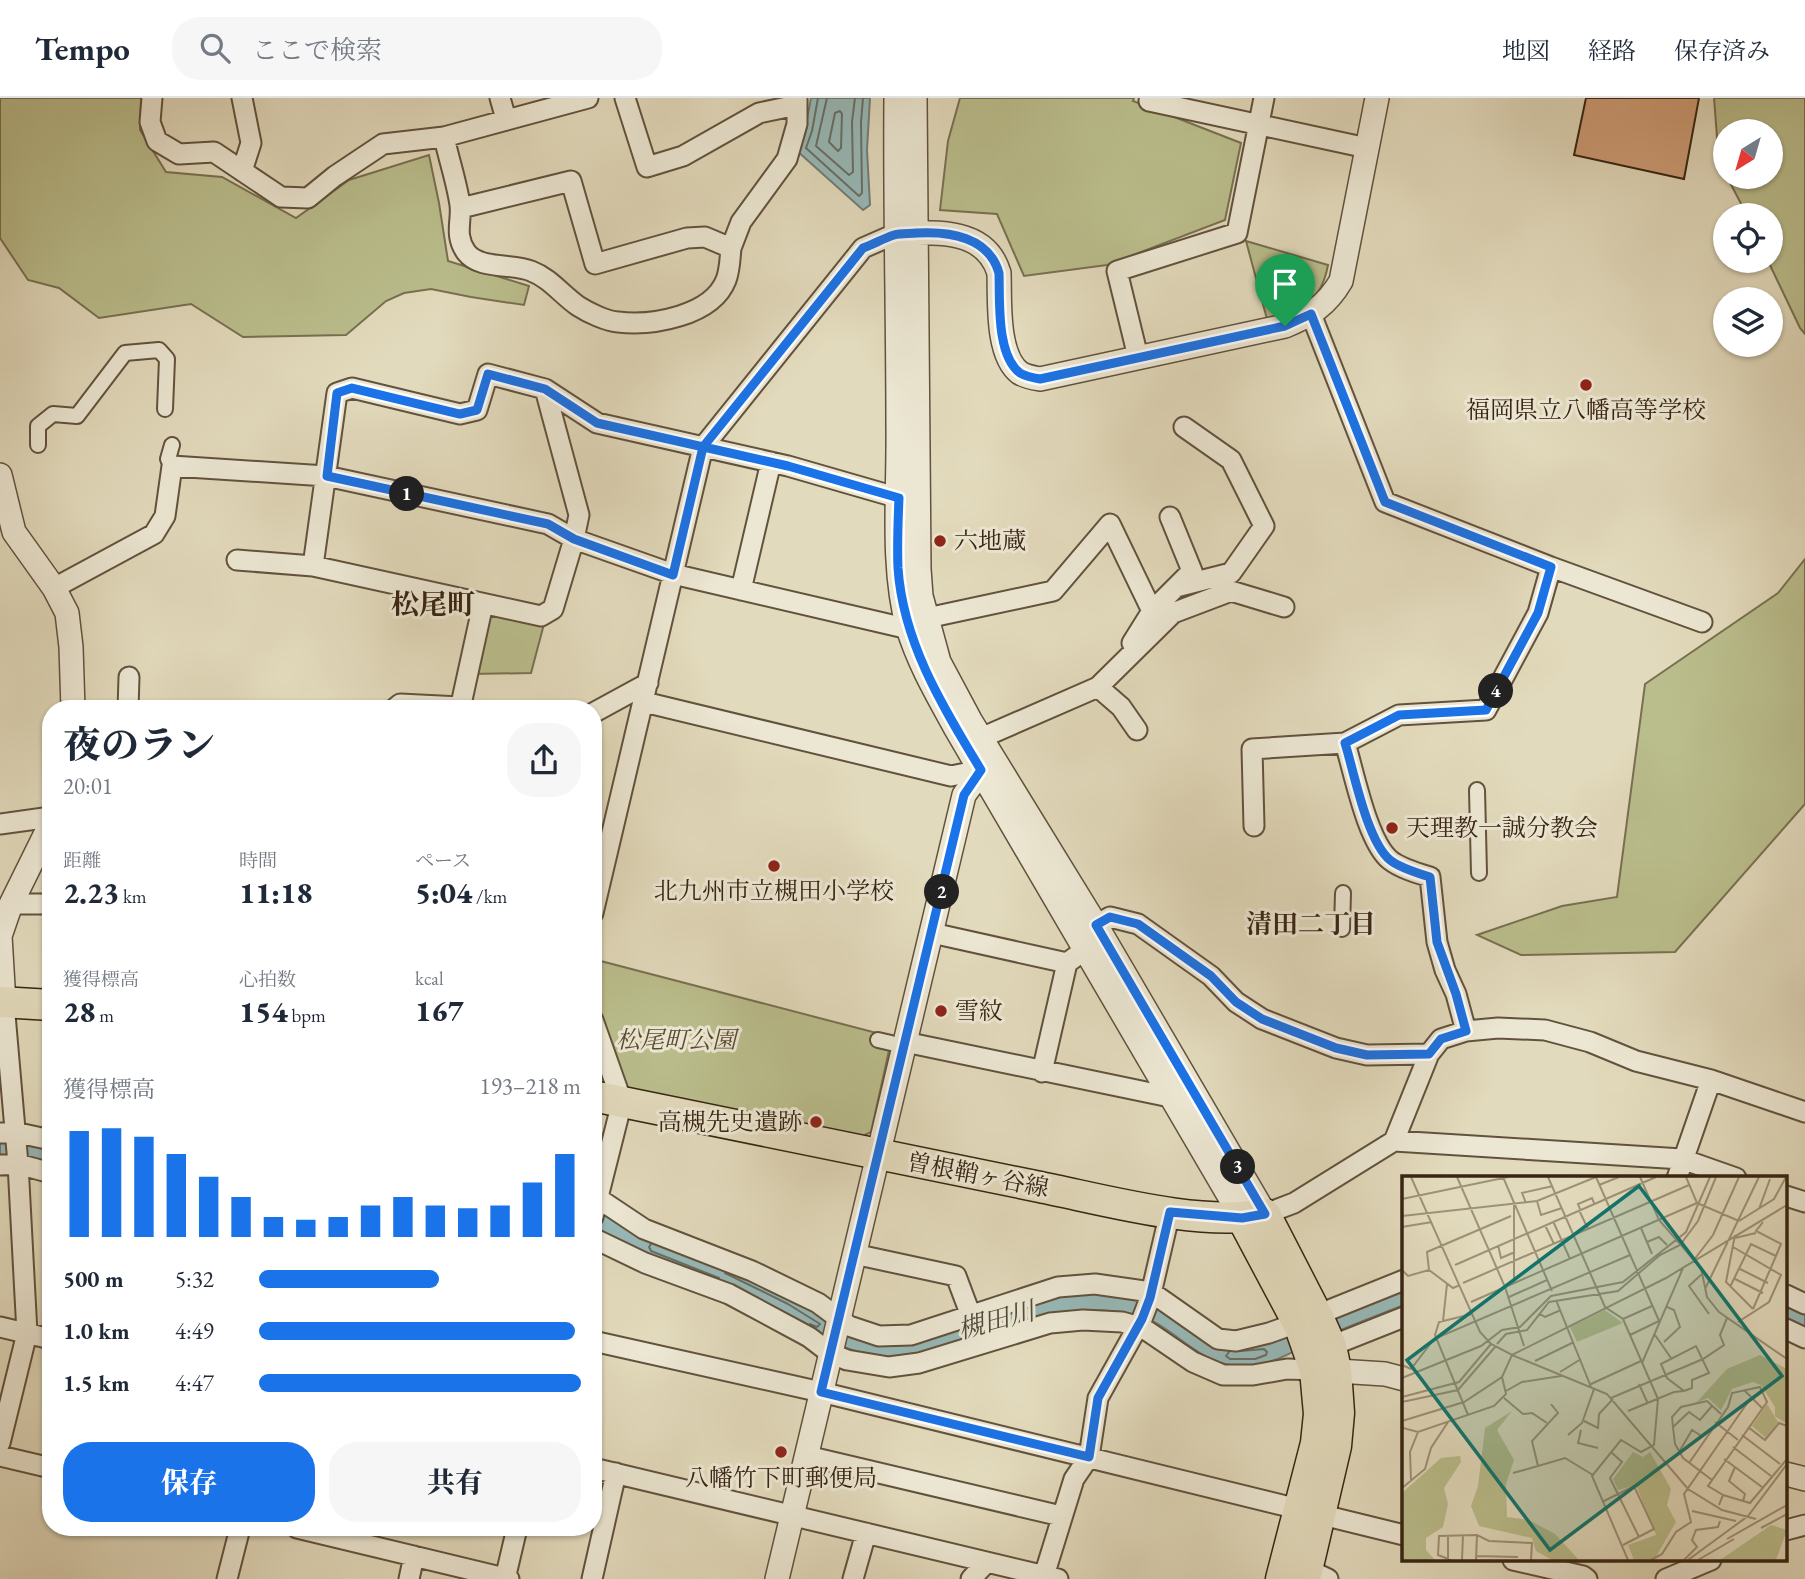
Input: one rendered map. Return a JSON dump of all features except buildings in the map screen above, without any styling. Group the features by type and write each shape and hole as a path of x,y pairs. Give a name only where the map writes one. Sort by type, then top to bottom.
{"main road":[{"path":"1,1003 42,1005"},
{"name":"曽根鞘ヶ谷線","path":"607,1099 876,1156 1170,1212 1253,1216"},
{"path":"1253,1216 1315,1340 1339,1413 1336,1447 1309,1512 1305,1576"}],"street":[{"path":"152,98 150,122 157,142 179,154 214,152 281,197 308,198 383,144 444,137 588,98"},
{"path":"242,171 251,143 243,98"},
{"path":"500,98 506,119"},
{"path":"444,137 461,208 458,224 467,253 483,263 532,271 561,289 578,305 616,322 659,322 681,316 716,295 726,279 731,248 741,222 787,159 797,124 797,102 759,113 683,156 647,167 625,98"},
{"path":"896,98 906,234 923,669 985,755 1096,925 1253,1216"},
{"path":"915,98 906,234 898,568 939,662 1086,949 1170,1097 1253,1216"},
{"path":"1150,98 1149,102 1367,148"},
{"path":"1138,357 1117,271 1237,233 1264,98"},
{"path":"602,855 646,692 703,447 863,248 906,234 934,232 962,236 984,249 996,262 999,273 1005,350 1011,363 1021,374 1040,379 1285,326 1311,314 1333,295 1341,281 1377,98"},
{"path":"461,208 571,181 595,264 687,238 705,237 731,248"},
{"path":"1311,314 1385,502 1702,622"},
{"path":"38,446 38,426 53,414 77,416 125,354 159,350 167,359 165,409"},
{"path":"313,566 337,393 352,388 460,414 477,410 488,374 545,389 597,423 771,462 899,498"},
{"path":"237,560 313,566 541,616 553,608 579,515 545,389"},
{"path":"1175,587 1231,573 1264,526 1231,460 1184,427"},
{"path":"54,588 154,534 165,516 172,466 168,459 172,445"},
{"path":"741,590 771,462"},
{"path":"172,466 327,476 548,524 574,539 673,575 922,625 1053,591 1111,524 1152,611"},
{"path":"0,475 7,531 54,588 67,614 73,700"},
{"path":"1117,668 1152,611 1192,571 1170,517"},
{"path":"1254,826 1252,749 1345,743 1399,715 1486,710 1538,613 1551,567"},
{"path":"602,709 646,692 951,776 1098,687 1173,613 1231,591 1284,607"},
{"path":"462,700 483,604"},
{"path":"128,700 129,677"},
{"path":"1098,687 1121,708 1137,730"},
{"path":"1345,743 1379,849 1391,861 1430,877 1437,942 1466,1031"},
{"path":"776,1579 876,1156 891,1042 932,933 964,795 985,755"},
{"path":"1476,790 1479,873"},
{"path":"0,824 42,818"},
{"path":"0,1443 27,1334 9,1164 0,935 10,904 42,841"},
{"path":"1342,929 1343,893"},
{"path":"10,904 42,904"},
{"path":"1096,925 1110,917 1138,924 1211,976 1236,1002 1262,1019 1318,1042 1367,1055 1429,1054"},
{"path":"932,933 1067,963"},
{"path":"1042,1072 1067,963 1086,949"},
{"path":"1253,1216 1294,1203 1394,1141 1429,1054 1441,1039 1466,1031 1498,1028 1545,1030 1590,1042 1636,1061 1711,1080 1805,1112"},
{"path":"891,1042 1170,1097"},
{"path":"602,1071 607,1099 602,1143"},
{"path":"1679,1169 1711,1080"},
{"path":"7,1133 42,1139"},
{"path":"1394,1141 1679,1169 1723,1176"},
{"path":"9,1164 42,1171"},
{"path":"1787,1196 1805,1202"},
{"path":"602,1208 645,1229 752,1271 818,1303 847,1360 889,1367 919,1363 1050,1323 1083,1320 1139,1323 1193,1362 1223,1375 1253,1375 1287,1368 1315,1340 1402,1281"},
{"path":"602,1470 1048,1578 1061,1516 1074,1479 1089,1457 1098,1398 1139,1323 1151,1295 1170,1212"},
{"path":"602,1242 645,1263 729,1294 809,1338 835,1335 849,1326 879,1336 911,1335 1058,1287 1095,1284 1151,1295 1218,1339 1236,1341 1269,1333 1315,1340 1385,1374 1402,1378"},
{"path":"854,1254 956,1276 971,1316"},
{"path":"1787,1295 1805,1304"},
{"path":"1315,1340 1402,1318"},
{"path":"0,1327 42,1337"},
{"path":"1787,1329 1805,1338"},
{"path":"602,1343 821,1392 1402,1535"},
{"path":"0,1456 42,1466"},
{"path":"807,1456 1061,1516"},
{"path":"602,1535 616,1473"},
{"path":"1787,1474 1805,1479"},
{"path":"1787,1530 1805,1525"},
{"path":"853,1579 866,1532"},
{"path":"228,1579 238,1536"},
{"path":"330,1536 507,1579 515,1536"},
{"path":"592,1579 602,1536"},
{"path":"409,1579 414,1556"},
{"path":"971,1579 987,1562"},
{"path":"1524,1562 1585,1573"},
{"path":"1666,1579 1706,1562"}],"green space":[{"path":"0,98 141,98 140,130 166,172 222,177 296,218 349,180 429,155 448,261 529,286 524,305 431,289 404,293 386,301 346,335 243,337 191,304 99,318 59,288 28,280 0,238"},
{"path":"960,98 1134,98 1133,101 1241,143 1225,220 1107,265 1024,276 997,214 940,210 948,141"},
{"path":"1714,98 1805,98 1805,334 1774,273 1783,273 1783,203 1741,203 1733,189 1783,189 1783,119 1716,119"},
{"path":"1246,241 1328,265 1325,278 1315,296 1300,308 1267,319"},
{"path":"1805,559 1805,804 1675,952 1521,955 1477,935 1562,906 1617,897 1645,684 1778,593"},
{"path":"486,610 544,624 531,673 470,674"},
{"name":"松尾町公園","path":"602,961 892,1037 871,1132 859,1138 630,1089 625,1085 602,1019"}],"water":[{"path":"811,98 870,98 867,150 870,205 863,210 796,150 805,130"},
{"path":"0,1140 42,1143 42,1162 0,1159"},
{"name":"槻田川","path":"602,1208 873,1340 1078,1290 1137,1295 1241,1344 1278,1340 1402,1287 1402,1306 1257,1365 1219,1363 1148,1319 1104,1311 1077,1311 1022,1321 915,1355 868,1355 846,1348 602,1233"},
{"path":"1787,1305 1805,1313 1805,1327 1787,1318"}],"place":[{"name":"福岡県立八幡高等学校","path":"1586,385"},
{"name":"六地蔵","path":"940,541"},
{"name":"天理教一誠分教会","path":"1392,828"},
{"name":"北九州市立槻田小学校","path":"774,866"},
{"name":"雪紋","path":"941,1011"},
{"name":"高槻先史遺跡","path":"816,1122"},
{"name":"八幡竹下町郵便局","path":"781,1452"}],"district":[{"name":"松尾町","path":"433,604"},
{"name":"清田二丁目","path":"1311,924"}],"route":[{"path":"1285,326 1040,379 1021,374 1011,363 1005,350 999,273 996,262 984,249 962,236 934,232 895,234 863,248 703,447 673,575 574,539 548,524 327,476 337,393 352,388 460,414 477,410 488,374 545,389 597,423 703,447 788,466 899,498 898,568 909,629 923,669 981,770 964,795 821,1392 1089,1457 1098,1398 1142,1319 1150,1298 1170,1212 1242,1218 1265,1214 1096,925 1110,917 1138,924 1211,976 1236,1002 1262,1019 1336,1048 1367,1055 1429,1054 1441,1039 1466,1031 1437,942 1430,877 1391,861 1379,849 1345,743 1399,715 1486,710 1538,613 1551,567 1385,502 1311,314 1285,326"}]}
